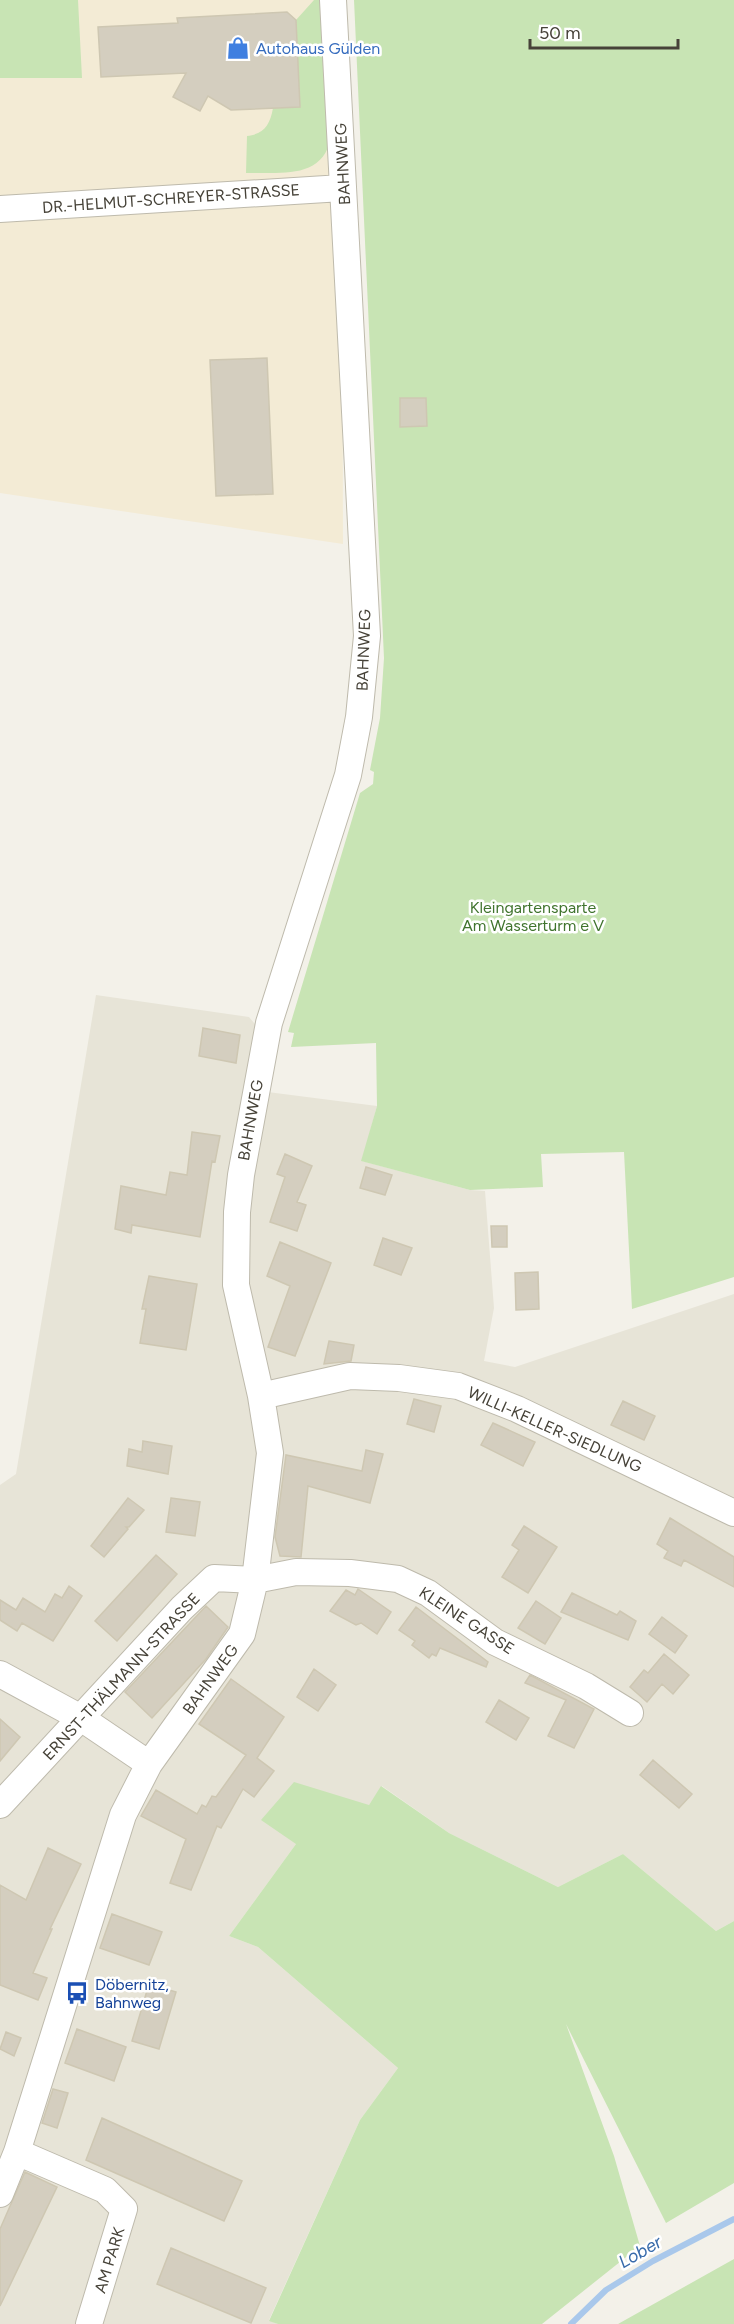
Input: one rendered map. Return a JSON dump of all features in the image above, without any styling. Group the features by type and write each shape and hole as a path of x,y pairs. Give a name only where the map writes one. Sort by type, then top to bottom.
{"street":[{"name":"BAHNWEG","path":"0,2194 17,2151 123,1815 149,1764 242,1634 255,1580 270,1453 261,1396 236,1285 237,1212 242,1167 269,1023 348,775 364,675 367,636 333,0"},
{"name":"DR.-HELMUT-SCHREYER-STRASSE","path":"0,209 342,188"},
{"name":"WILLI-KELLER-SIEDLUNG","path":"261,1396 350,1376 399,1378 458,1386 516,1409 734,1513"},
{"name":"KLEINE GASSE","path":"255,1580 296,1572 350,1573 398,1579 428,1593 495,1642 586,1686 630,1713"},
{"name":"ERNST-THÄLMANN-STRASSE","path":"0,1805 182,1608 214,1578 255,1580"},
{"path":"0,1674 81,1718 149,1764"},
{"name":"AM PARK","path":"17,2151 105,2190 124,2209 89,2324"}],"shaded area":[{"path":"0,0 333,0 342,188 343,544 0,493"},
{"path":"96,995 249,1017 261,1031 245,1089 377,1106 362,1161 470,1190 485,1191 494,1308 484,1361 515,1367 734,1294 734,1921 716,1931 623,1854 558,1887 449,1833 382,1786 369,1805 296,1844 229,1936 258,1947 398,2068 360,2120 269,2320 278,2324 0,2324 0,1485 16,1474"}],"green space":[{"path":"0,0 78,0 82,78 0,78"},
{"path":"314,0 323,0 331,137 326,151 319,161 299,171 246,173 247,136 265,128 273,108 300,107 296,20"},
{"name":"Kleingartensparte Am Wasserturm e V","path":"354,0 734,0 734,1277 632,1309 624,1152 541,1154 543,1187 470,1190 361,1161 377,1106 376,1043 291,1047 294,1033 288,1032 360,793 373,784 374,772 370,770 380,718 384,658"},
{"path":"294,1782 369,1805 381,1786 449,1833 558,1887 623,1854 716,1931 734,1921 734,2183 666,2223 566,2024 614,2156 640,2246 542,2324 278,2324 269,2321 360,2120 398,2068 258,1947 229,1936 296,1844 261,1820"},
{"path":"734,2259 734,2324 618,2324"}],"building":[{"name":"Autohaus Gülden","path":"287,12 296,20 300,107 231,110 208,96 200,111 173,97 186,73 101,77 98,27 178,23 177,18"},
{"path":"267,358 273,494 216,496 210,360"},
{"path":"400,398 426,398 427,426 400,427"},
{"path":"203,1028 240,1035 236,1063 199,1056"},
{"path":"192,1132 220,1136 215,1162 212,1161 200,1237 132,1225 131,1233 115,1229 121,1186 166,1195 170,1172 187,1175"},
{"path":"285,1154 312,1166 297,1202 306,1205 297,1231 270,1222 285,1177 277,1174"},
{"path":"366,1167 392,1175 385,1195 360,1188"},
{"path":"491,1226 507,1226 507,1247 492,1247"},
{"path":"383,1238 412,1248 401,1275 374,1265"},
{"path":"280,1242 331,1263 295,1356 268,1347 290,1286 267,1276"},
{"path":"538,1272 539,1309 516,1310 515,1273"},
{"path":"149,1276 197,1284 186,1350 140,1343 146,1309 142,1309"},
{"path":"329,1341 354,1345 351,1361 324,1364"},
{"path":"414,1399 441,1406 434,1432 407,1424"},
{"path":"623,1401 655,1416 644,1440 611,1425"},
{"path":"493,1423 535,1442 523,1466 481,1445"},
{"path":"143,1441 172,1446 168,1474 127,1466 129,1449 142,1452"},
{"path":"366,1450 383,1454 370,1503 308,1486 301,1557 280,1556 275,1537 286,1455 362,1471"},
{"path":"128,1498 144,1510 129,1527 126,1527 128,1529 104,1557 91,1546"},
{"path":"171,1498 200,1502 195,1536 166,1532"},
{"path":"670,1518 734,1557 734,1587 684,1560 681,1566 664,1558 668,1551 657,1544"},
{"path":"524,1526 557,1547 528,1593 502,1577 519,1550 512,1545"},
{"path":"156,1555 177,1574 117,1641 95,1621"},
{"path":"69,1586 82,1596 53,1641 22,1623 17,1631 0,1620 0,1600 16,1610 23,1598 45,1612 55,1594 62,1598"},
{"path":"358,1589 391,1612 377,1634 361,1623 356,1625 330,1611 346,1590 355,1595"},
{"path":"572,1593 617,1615 620,1611 636,1621 628,1640 561,1612"},
{"path":"536,1601 561,1618 545,1644 518,1628"},
{"path":"206,1606 228,1627 206,1659 152,1718 125,1692"},
{"path":"416,1607 488,1662 486,1667 440,1648 436,1656 432,1654 429,1658 412,1645 415,1641 399,1630"},
{"path":"662,1617 687,1636 675,1653 649,1634"},
{"path":"664,1654 689,1675 673,1694 662,1684 647,1702 630,1687 644,1670 648,1673"},
{"path":"314,1669 336,1685 318,1711 297,1697"},
{"path":"530,1675 594,1709 574,1748 548,1736 566,1700 525,1683"},
{"path":"231,1679 284,1717 257,1758 274,1771 254,1797 243,1789 221,1828 217,1826 191,1890 170,1883 186,1839 141,1816 156,1790 197,1814 202,1805 206,1807 212,1796 216,1797 246,1755 199,1724"},
{"path":"499,1700 529,1718 516,1740 486,1722"},
{"path":"0,1719 20,1737 0,1761"},
{"path":"653,1760 692,1794 679,1808 640,1775"},
{"path":"48,1848 81,1864 50,1929 52,1929 33,1973 47,1978 38,2000 0,1985 0,1885 26,1900"},
{"path":"112,1914 162,1932 149,1965 100,1948"},
{"path":"149,1984 176,1992 159,2049 132,2041"},
{"path":"77,2029 126,2047 114,2081 65,2063"},
{"path":"6,2032 21,2038 14,2056 0,2049"},
{"path":"53,2089 68,2093 57,2128 42,2123"},
{"path":"102,2118 242,2181 224,2221 86,2160"},
{"path":"25,2172 57,2187 0,2306 0,2229"},
{"path":"171,2248 266,2288 251,2323 157,2284"}],"waterway":[{"name":"Lober","path":"571,2324 606,2290 653,2261 734,2219"}],"place":[{"name":"Autohaus Gülden","path":"238,48"},
{"name":"Döbernitz, Bahnweg","path":"77,1993"}]}
